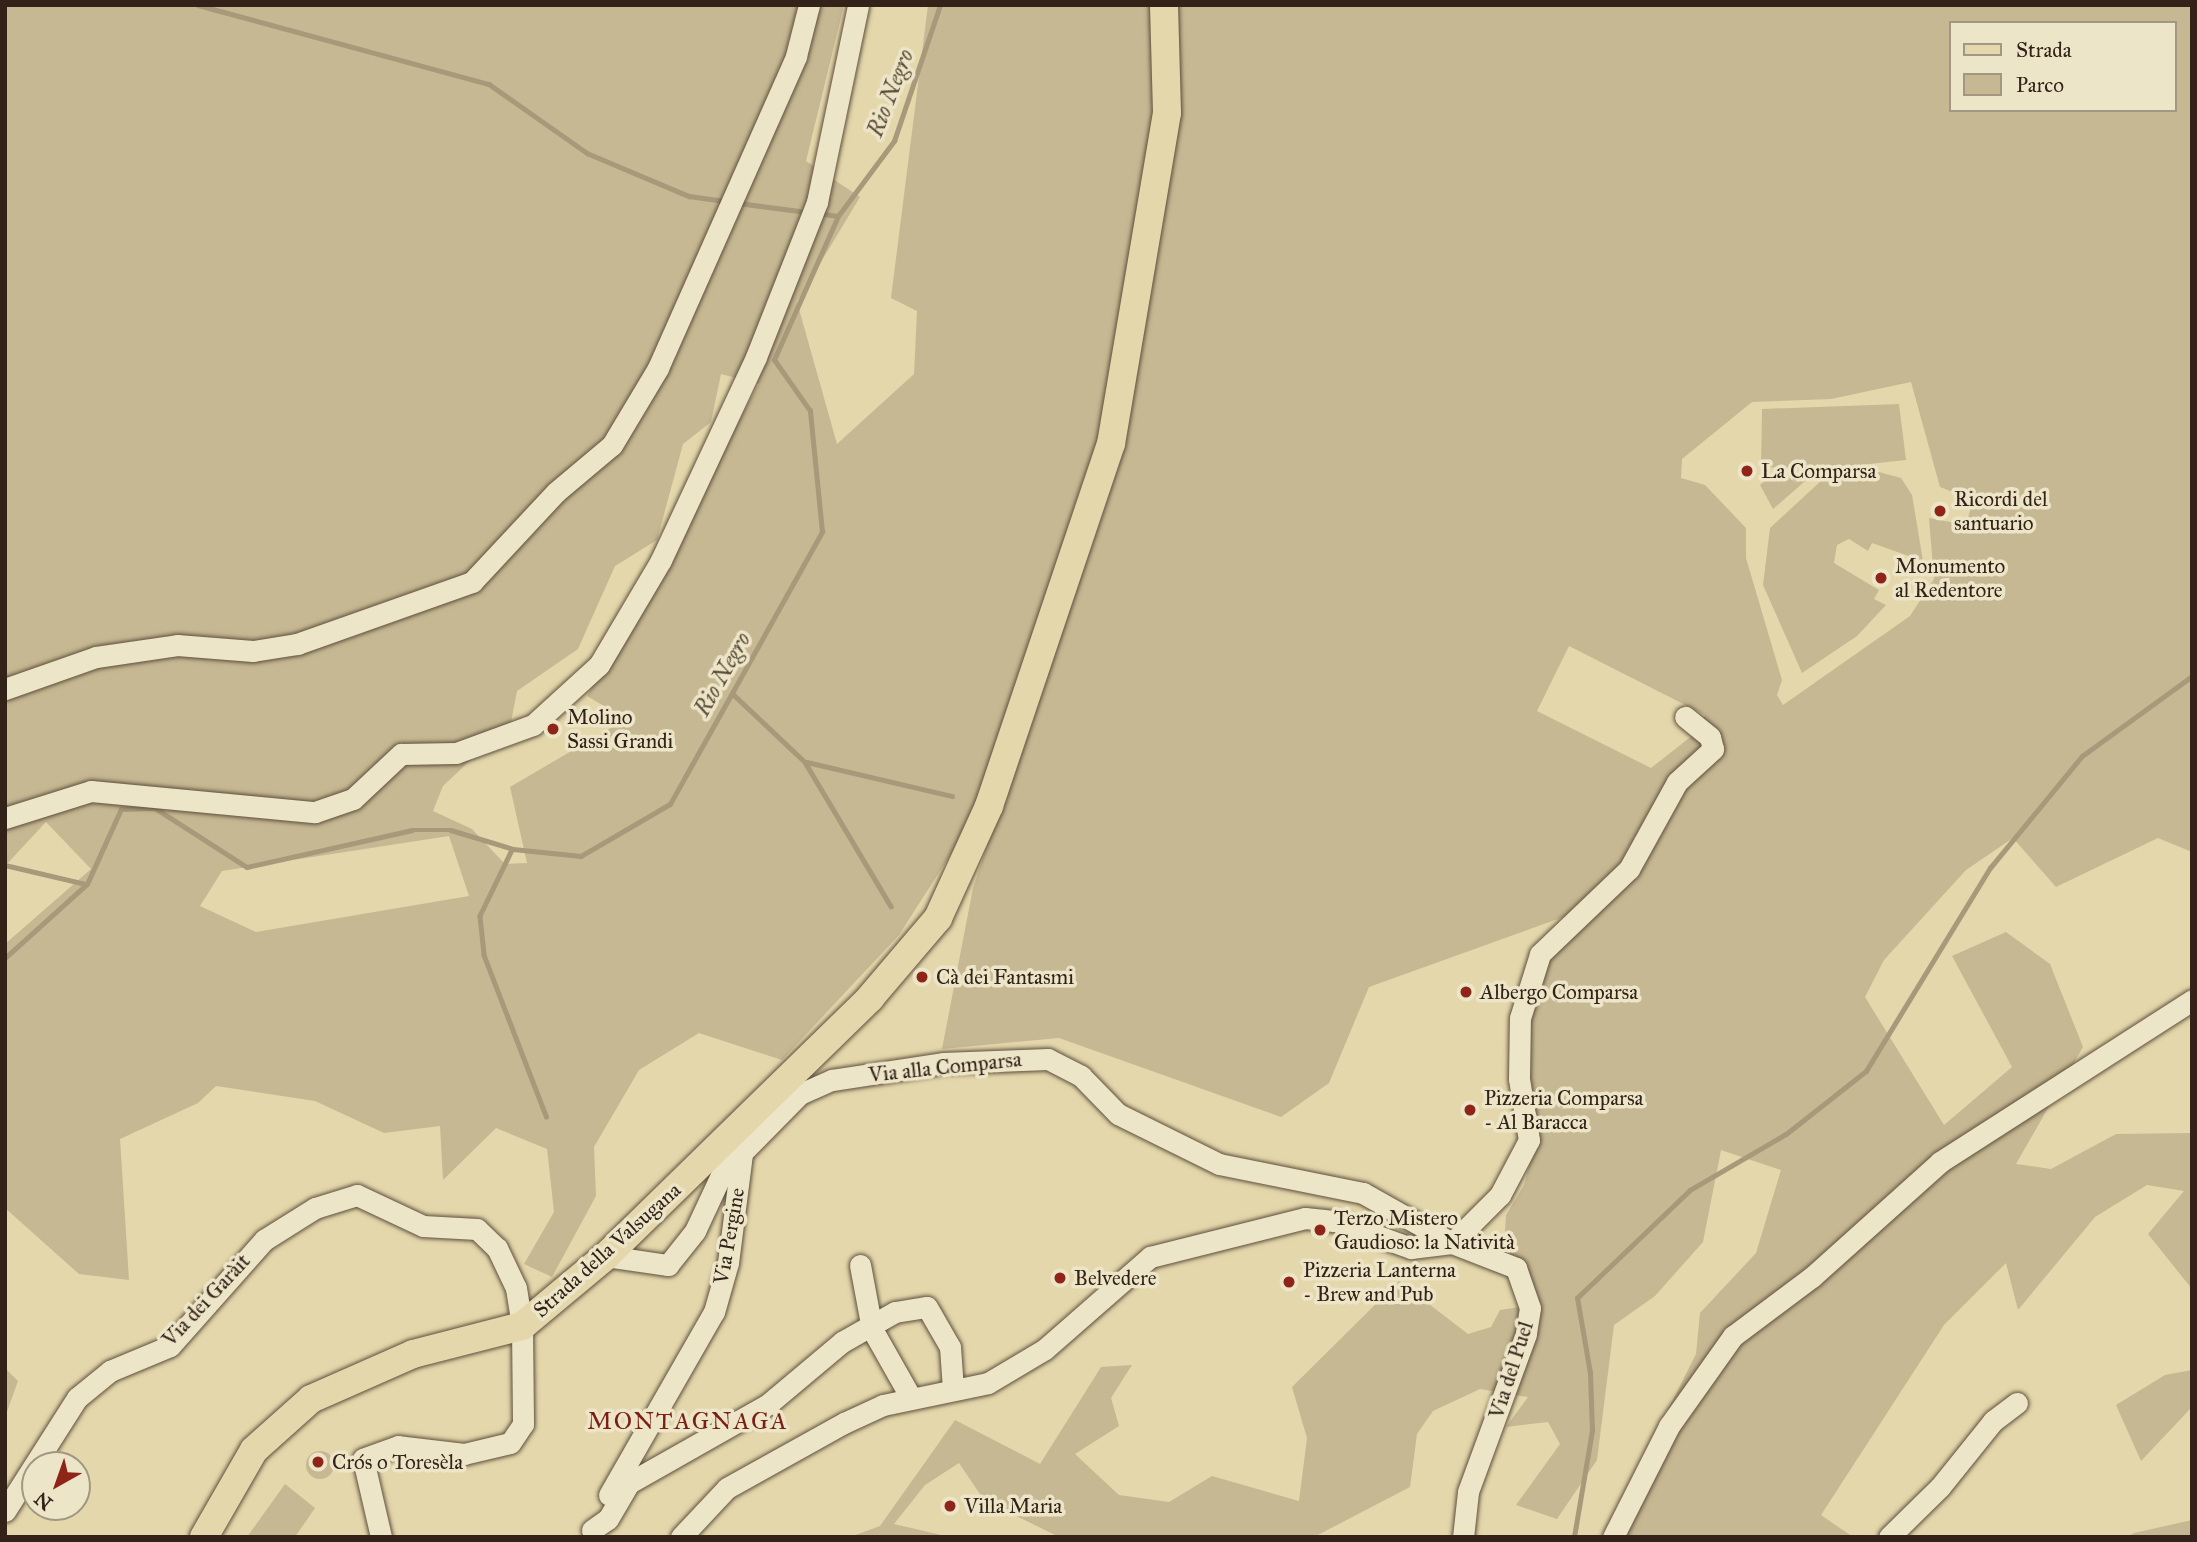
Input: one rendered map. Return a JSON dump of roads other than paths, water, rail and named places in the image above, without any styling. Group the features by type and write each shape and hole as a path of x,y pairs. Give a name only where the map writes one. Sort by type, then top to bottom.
{"main road":[{"name":"Strada della Valsugana","path":"204,1537 254,1450 311,1399 413,1354 522,1326 740,1141 870,998 938,918 989,806 1111,444 1167,113 1164,5"}],"street":[{"path":"5,689 96,657 177,645 253,651 297,644 472,582 556,492 612,445 658,368 796,56 810,5"},
{"path":"5,818 91,791 315,812 353,799 401,754 456,753 533,725 598,665 661,560 756,357 817,202 858,5"},
{"path":"681,1537 727,1488 844,1423 911,1398 988,1383 1045,1349 1150,1257 1305,1218 1336,1221 1411,1248 1452,1243 1500,1195 1529,1140 1519,1079 1520,1018 1540,954 1629,869 1677,782 1713,749 1710,737 1685,717"},
{"path":"1613,1537 1668,1426 1733,1336 1812,1277 1940,1163 2192,1000"},
{"name":"Via alla Comparsa","path":"606,1255 668,1265 695,1231 740,1141 800,1094 832,1080 1029,1057 1081,1076 1118,1114 1219,1164 1363,1194 1452,1243"},
{"name":"Via Pergine","path":"589,1533 714,1312 728,1264 740,1141"},
{"name":"Via dei Garàit","path":"5,1511 77,1398 110,1371 170,1346 244,1257 315,1208 357,1195 423,1226 477,1229 502,1258 522,1326 524,1415 510,1443 464,1454 398,1446 363,1459 381,1537"},
{"name":"Via del Puel","path":"1452,1243 1516,1268 1530,1308 1527,1334 1468,1492 1462,1537"},
{"path":"860,1265 872,1329 911,1398"},
{"path":"589,1533 608,1519 629,1483 767,1405 842,1342 872,1329 895,1312 927,1307 953,1356 953,1389"},
{"path":"1889,1537 1940,1487 1993,1421 2017,1403"}],"waterway":[{"path":"198,5 489,84 587,153 689,196 726,201"},
{"name":"Rio Negro","path":"5,958 87,884 121,809 155,808 247,867 412,830 451,830 513,849 581,856 670,804 822,532 810,411 774,360 838,216 894,141 940,5"},
{"path":"738,203 806,212"},
{"path":"818,213 837,216"},
{"path":"1574,1537 1592,1431 1590,1373 1577,1298 1690,1190 1786,1134 1866,1071 1990,868 2082,756 2192,676"},
{"path":"734,695 805,762 891,906"},
{"path":"807,762 952,796"},
{"path":"512,850 480,916 484,955 546,1116"},
{"path":"5,865 86,884"}],"place":[{"name":"La Comparsa","path":"1747,471"},
{"name":"Ricordi del santuario","path":"1940,511"},
{"name":"Monumento al Redentore","path":"1881,578"},
{"name":"Molino Sassi Grandi","path":"553,729"},
{"name":"Cà dei Fantasmi","path":"922,977"},
{"name":"Albergo Comparsa","path":"1466,992"},
{"name":"Pizzeria Comparsa - Al Baracca","path":"1470,1110"},
{"name":"Terzo Mistero Gaudioso: la Natività","path":"1320,1230"},
{"name":"Belvedere","path":"1060,1278"},
{"name":"Pizzeria Lanterna - Brew and Pub","path":"1289,1282"},
{"name":"Crós o Toresèla","path":"318,1462"},
{"name":"Villa Maria","path":"950,1506"}],"district":[{"name":"MONTAGNAGA","path":"688,1422"}]}
